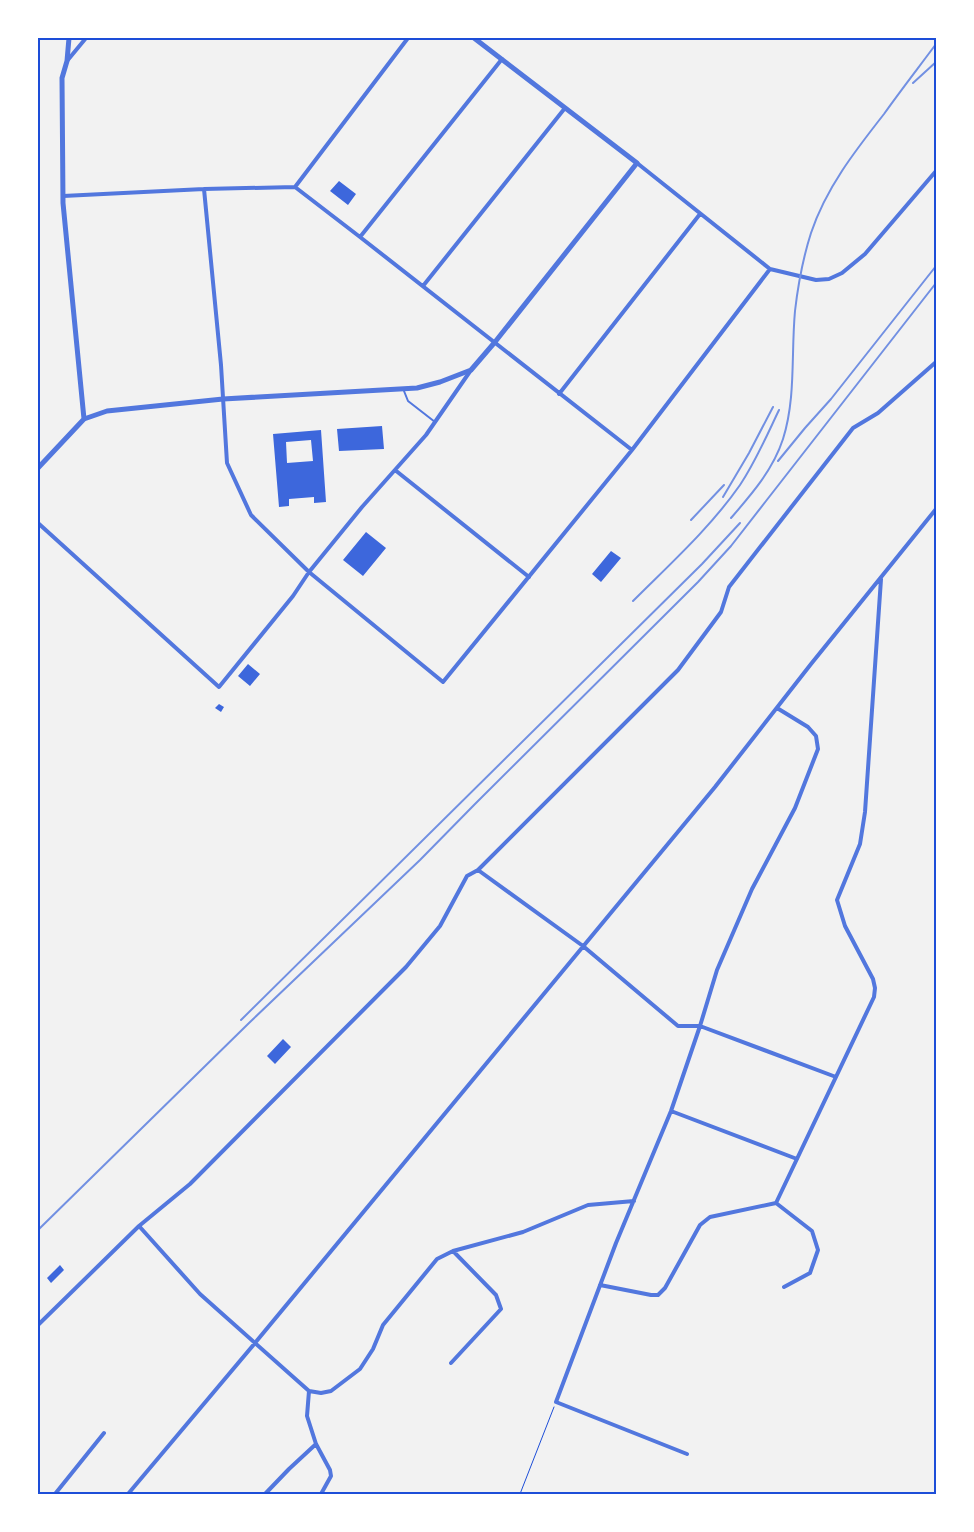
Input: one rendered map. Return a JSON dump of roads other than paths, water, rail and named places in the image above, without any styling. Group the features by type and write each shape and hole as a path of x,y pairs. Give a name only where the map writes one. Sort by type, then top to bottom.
{"street":[{"path":"69,38 67,61 62,78 63,196 84,419"},
{"path":"67,61 86,38"},
{"path":"295,188 408,38"},
{"path":"474,38 637,163 770,269 816,280 829,279 842,273 865,254 936,171"},
{"path":"360,236 502,59"},
{"path":"423,286 565,108"},
{"path":"38,524 219,687 362,507 422,440 471,370 637,163"},
{"path":"63,196 204,189 295,188 360,236 632,450"},
{"path":"204,189 228,463 251,515 309,572 443,682 632,450 770,269"},
{"path":"559,394 700,214"},
{"path":"38,1325 139,1226 190,1184 406,967 440,926 467,876 478,870 678,670 721,612 728,587 852,428 878,412 936,362"},
{"path":"38,468 84,419 107,411 223,399 417,388 440,382 471,370"},
{"path":"395,470 529,577"},
{"path":"128,1494 714,787 936,509"},
{"path":"776,1203 874,997 873,979 845,926 837,900 860,844 865,812 881,578"},
{"path":"687,1454 556,1402 616,1243 671,1111 721,961 752,889 795,808 818,749 816,736 808,727 777,708"},
{"path":"478,870 583,946 678,1026 700,1026 836,1077"},
{"path":"671,1111 797,1159"},
{"path":"139,1226 200,1294 309,1391 321,1393 331,1391 360,1368 373,1349 383,1325 437,1259 453,1251 524,1232 588,1204 634,1201"},
{"path":"600,1285 658,1295 665,1288 700,1225 710,1217 776,1203"},
{"path":"776,1203 812,1232 818,1250 810,1273 784,1286"},
{"path":"451,1363 501,1309 496,1295 453,1251"},
{"path":"309,1391 307,1416 316,1444 330,1470 331,1476 321,1494"},
{"path":"55,1494 104,1433"},
{"path":"265,1494 316,1444"}],"lane":[{"path":"404,388 408,401 435,423"}],"railway":[{"path":"731,518 767,472 783,439 790,408 795,311 798,291 806,252 817,216 842,170 936,44"},
{"path":"913,83 936,62"},
{"path":"778,461 831,399 936,266"},
{"path":"38,1230 249,1023 420,860 698,582 731,546 936,283"},
{"path":"723,497 773,407"},
{"path":"633,601 689,545 728,501 751,467 779,410"},
{"path":"691,520 724,485"},
{"path":"241,1020 702,564 740,523"}]}
